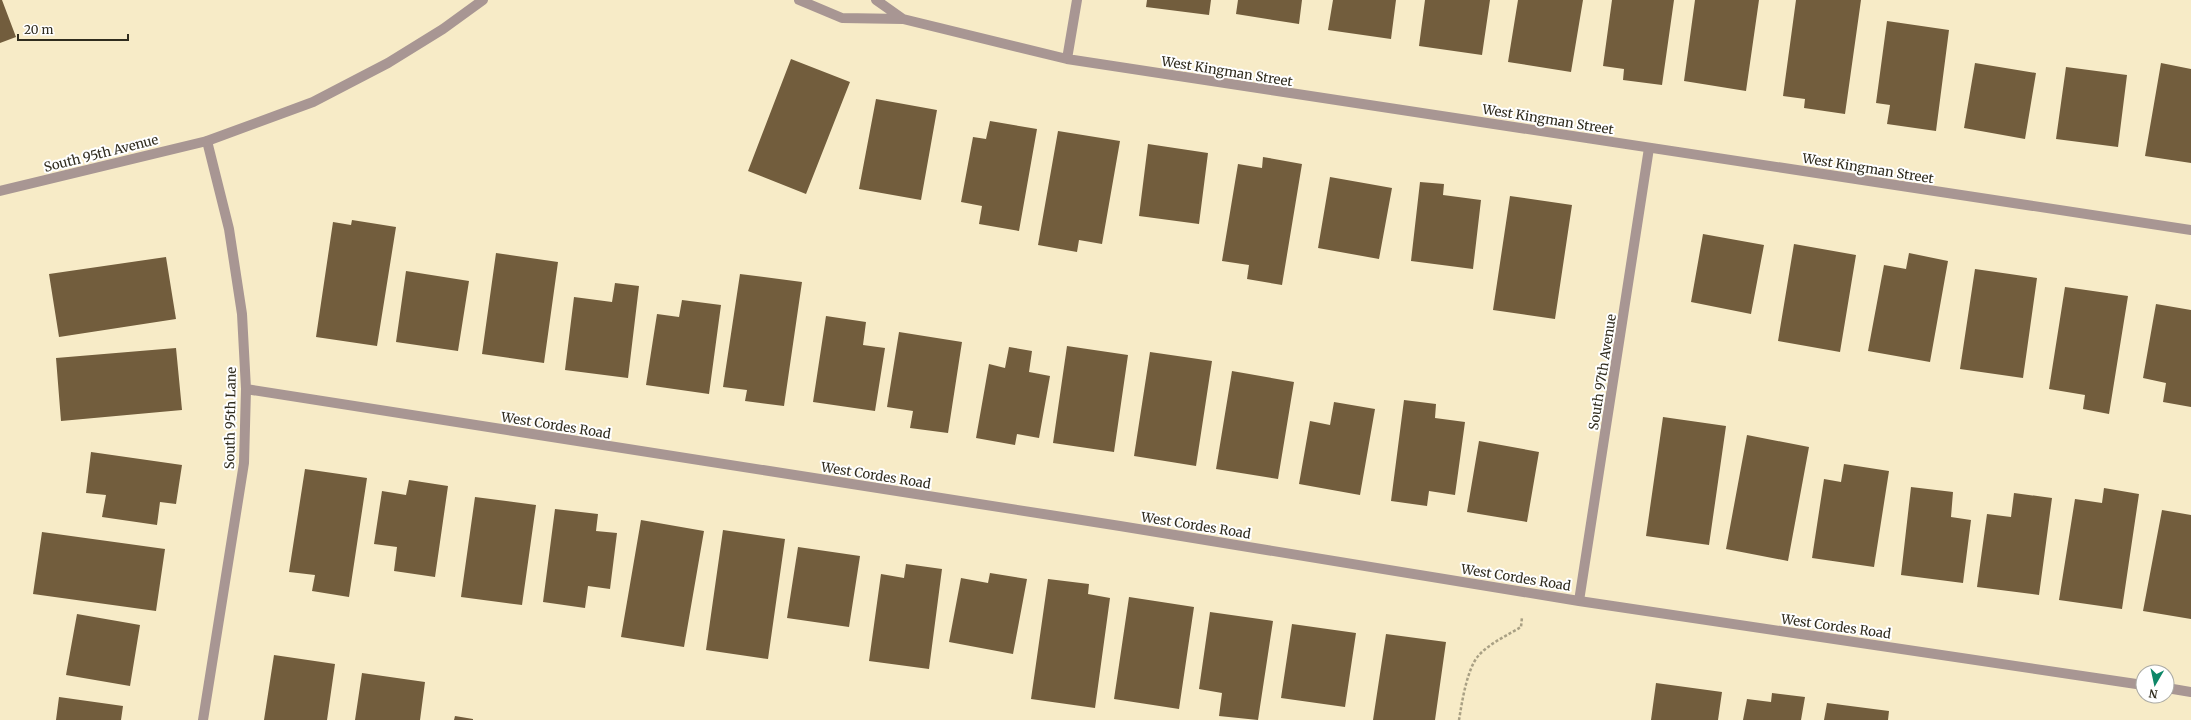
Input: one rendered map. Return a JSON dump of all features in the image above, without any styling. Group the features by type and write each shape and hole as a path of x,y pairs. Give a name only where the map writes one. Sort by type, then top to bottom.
{"street":[{"name":"South 95th Avenue","path":"0,191 207,141 313,102 388,63 443,29 482,0"},
{"name":"West Kingman Street","path":"799,0 842,18 903,19 1067,60 2191,230"},
{"name":"West Kingman Street","path":"876,0 903,19"},
{"path":"1067,60 1076,0"},
{"name":"South 95th Lane","path":"203,720 244,463 246,389 242,314 229,229 207,141"},
{"name":"South 97th Avenue","path":"1579,601 1650,148"},
{"name":"West Cordes Road","path":"246,389 1524,591 1579,601 2135,683"},
{"path":"2175,689 2191,692"}],"path":[{"path":"1460,720 1462,699 1470,674 1479,655 1521,627 1524,591"}],"building":[{"path":"0,0 2,0 16,37 0,43"},
{"path":"1147,0 1211,0 1209,15 1146,7"},
{"path":"1238,0 1302,0 1299,24 1236,14"},
{"path":"1333,0 1396,0 1391,39 1328,30"},
{"path":"1425,0 1490,0 1482,55 1419,46"},
{"path":"1518,0 1583,0 1571,72 1508,62"},
{"path":"1612,0 1674,0 1662,85 1623,80 1624,69 1603,66"},
{"path":"1695,0 1759,0 1746,91 1684,81"},
{"path":"1796,0 1861,0 1845,114 1804,108 1805,99 1783,96"},
{"path":"1887,21 1949,30 1936,131 1887,124 1890,105 1876,103"},
{"path":"791,59 850,82 806,194 748,171"},
{"path":"1975,63 2036,73 2025,139 1964,128"},
{"path":"2161,63 2191,69 2191,163 2145,156"},
{"path":"2066,67 2127,75 2118,147 2056,139"},
{"path":"876,99 937,110 921,200 859,189"},
{"path":"990,121 1037,129 1019,231 979,224 982,206 961,202 973,137 986,139"},
{"path":"1058,131 1120,141 1102,244 1079,240 1077,252 1038,245"},
{"path":"1148,144 1208,153 1199,224 1139,216"},
{"path":"1263,157 1302,164 1282,285 1247,279 1249,265 1222,261 1238,164 1262,168"},
{"path":"1330,177 1392,188 1379,259 1318,248"},
{"path":"1420,182 1444,184 1443,195 1481,200 1473,269 1411,261"},
{"path":"1510,196 1572,205 1555,319 1493,310"},
{"path":"352,220 396,227 377,346 316,337 333,222 351,225"},
{"path":"1703,234 1764,245 1751,314 1691,302"},
{"path":"1794,244 1856,255 1840,352 1778,341"},
{"path":"496,253 558,262 544,363 482,354"},
{"path":"1909,253 1948,261 1930,362 1868,351 1884,265 1906,269"},
{"path":"166,257 176,319 59,337 49,274"},
{"path":"1975,269 2037,278 2023,378 1960,369"},
{"path":"406,271 469,281 458,351 396,342"},
{"path":"740,274 802,282 784,406 745,401 747,390 723,387"},
{"path":"615,283 639,286 628,378 565,370 574,297 612,302"},
{"path":"2065,287 2128,296 2109,414 2083,409 2085,395 2049,389"},
{"path":"682,300 721,305 709,394 646,385 657,314 679,317"},
{"path":"2156,304 2191,310 2191,407 2163,402 2166,383 2143,378"},
{"path":"826,316 866,322 863,345 885,348 875,411 813,402"},
{"path":"899,332 962,342 948,433 910,428 913,411 887,407"},
{"path":"1067,346 1128,355 1114,452 1053,443"},
{"path":"1009,347 1032,351 1029,372 1050,376 1039,438 1017,434 1015,445 976,438 989,364 1005,368"},
{"path":"176,348 182,410 61,421 56,358"},
{"path":"1150,352 1212,361 1196,466 1134,456"},
{"path":"1232,371 1294,382 1278,479 1216,469"},
{"path":"1404,400 1436,404 1435,418 1465,422 1455,495 1429,491 1427,506 1391,501"},
{"path":"1334,402 1375,409 1360,495 1299,484 1310,421 1330,425"},
{"path":"1663,417 1726,426 1709,545 1646,536"},
{"path":"1747,435 1809,447 1788,561 1726,549"},
{"path":"1479,441 1539,452 1527,522 1467,512"},
{"path":"91,452 182,465 176,504 160,502 157,525 102,517 106,495 86,493"},
{"path":"1844,464 1889,471 1874,567 1812,558 1824,479 1841,482"},
{"path":"305,469 367,478 349,597 312,591 315,575 289,572"},
{"path":"409,480 448,486 435,577 394,571 397,547 374,544 382,491 406,495"},
{"path":"1911,487 1953,492 1951,517 1971,520 1963,583 1901,575"},
{"path":"2104,488 2139,494 2122,609 2059,600 2075,499 2102,503"},
{"path":"2014,493 2052,498 2039,595 1977,587 1987,514 2011,517"},
{"path":"475,497 536,505 522,605 461,597"},
{"path":"555,509 598,514 596,531 617,533 610,589 588,586 585,608 543,602"},
{"path":"2162,510 2191,515 2191,619 2143,611"},
{"path":"641,520 704,531 684,647 621,637"},
{"path":"723,530 785,539 768,659 706,650"},
{"path":"42,532 165,549 156,611 33,594"},
{"path":"798,547 860,556 849,627 787,618"},
{"path":"906,564 942,569 929,669 869,661 881,574 904,578"},
{"path":"990,573 1027,579 1013,654 949,642 961,578 988,583"},
{"path":"1048,579 1089,584 1088,594 1110,598 1095,708 1031,699"},
{"path":"1129,597 1194,607 1179,709 1114,699"},
{"path":"1210,612 1273,621 1258,720 1219,716 1222,693 1199,689"},
{"path":"77,614 140,625 130,686 66,675"},
{"path":"1292,624 1356,633 1345,707 1281,698"},
{"path":"1386,634 1446,642 1435,720 1373,720"},
{"path":"274,655 335,664 327,720 264,720"},
{"path":"362,673 425,682 420,720 355,720"},
{"path":"1656,683 1722,692 1718,720 1651,720"},
{"path":"1772,693 1805,697 1801,720 1743,720 1747,699 1771,702"},
{"path":"59,697 123,706 121,720 56,720"},
{"path":"1827,703 1889,711 1888,720 1824,720"},
{"path":"455,716 473,719 473,720 454,720"}]}
